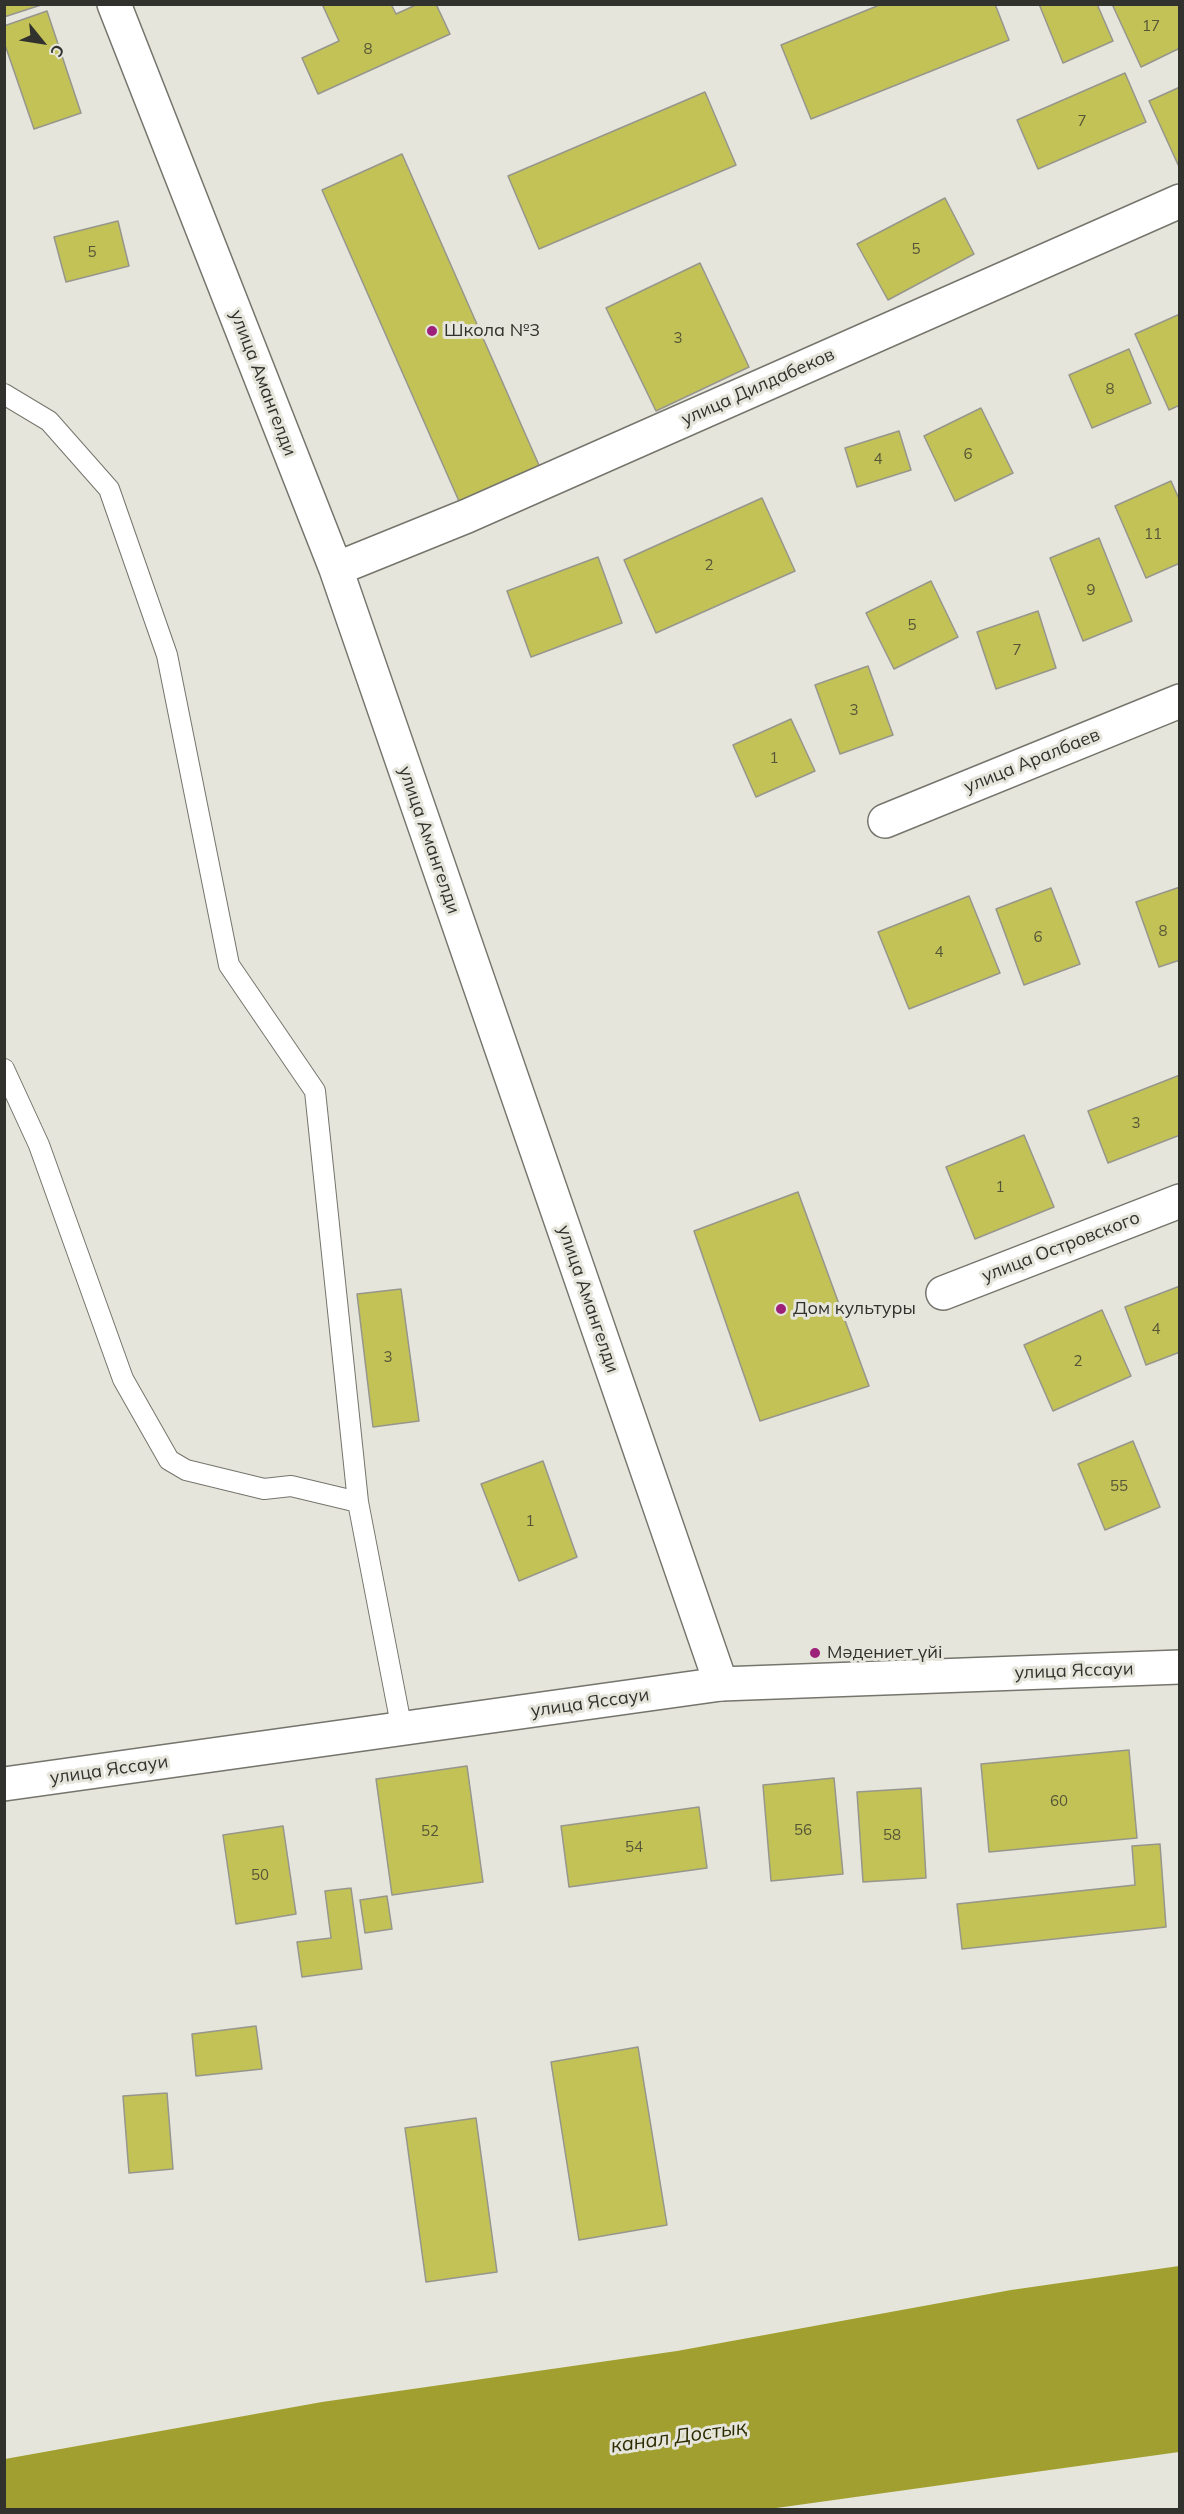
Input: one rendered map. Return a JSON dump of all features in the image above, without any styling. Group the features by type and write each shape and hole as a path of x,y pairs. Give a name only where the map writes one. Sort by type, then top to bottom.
{"street":[{"name":"улица Амангелди","path":"114,4 336,569 722,1684"},
{"name":"улица Дилдабеков","path":"336,569 467,516 1179,201"},
{"name":"улица Аралбаев","path":"885,821 1179,700"},
{"name":"улица Островского","path":"943,1293 1179,1201"},
{"name":"улица Яссауи","path":"4,1784 722,1684 1179,1667"}],"lane":[{"path":"4,394 49,420 109,489 167,655 230,965 315,1091 358,1502 402,1730"},
{"path":"4,1069 39,1145 123,1379 169,1460 186,1470 264,1489 291,1486 358,1502"}],"water":[{"name":"канал Достық","path":"1179,2266 1179,2452 762,2510 5,2509 5,2459 322,2402 677,2351 1011,2290"}],"building":[{"path":"4,4 44,4 4,17"},
{"path":"322,4 391,4 396,14 418,4 436,4 450,34 318,94 302,58 339,41"},
{"path":"882,4 995,4 1009,40 811,119 781,45"},
{"path":"1039,4 1097,4 1113,41 1063,63"},
{"path":"1112,4 1180,4 1180,48 1141,67"},
{"path":"47,11 81,113 34,129 4,42 4,26"},
{"path":"1125,73 1146,122 1038,169 1017,120"},
{"path":"1180,87 1180,169 1149,101"},
{"path":"705,92 736,165 539,249 508,176"},
{"name":"Школа №3","path":"402,154 542,472 462,508 322,190"},
{"path":"945,198 974,254 888,300 857,244"},
{"path":"118,221 129,266 66,282 54,237"},
{"path":"700,263 749,367 656,411 606,308"},
{"path":"1180,314 1180,405 1169,410 1135,334"},
{"path":"1129,349 1151,403 1092,428 1069,375"},
{"path":"981,408 1013,473 955,501 924,436"},
{"path":"899,431 911,470 857,487 845,448"},
{"path":"1171,481 1180,501 1180,563 1146,578 1115,506"},
{"path":"762,498 795,571 656,633 624,560"},
{"path":"1099,538 1132,621 1083,641 1050,558"},
{"path":"598,557 622,623 531,657 507,591"},
{"path":"931,581 958,637 894,669 866,613"},
{"path":"1038,611 1056,668 996,689 977,632"},
{"path":"868,666 893,735 840,754 815,685"},
{"path":"791,719 815,771 756,797 733,745"},
{"path":"1180,887 1180,960 1159,967 1136,902"},
{"path":"1051,888 1080,964 1024,985 996,909"},
{"path":"969,896 1000,973 909,1009 878,932"},
{"path":"1180,1075 1180,1135 1108,1163 1088,1111"},
{"path":"1024,1135 1054,1207 975,1239 946,1167"},
{"name":"Дом культуры","path":"798,1192 869,1386 760,1421 694,1231"},
{"path":"1180,1286 1180,1352 1146,1365 1125,1307"},
{"path":"401,1289 419,1421 373,1427 357,1294"},
{"path":"1102,1310 1131,1376 1053,1411 1024,1345"},
{"path":"1133,1441 1160,1507 1105,1530 1078,1464"},
{"path":"543,1461 577,1557 519,1581 481,1484"},
{"path":"1129,1750 1137,1838 989,1852 981,1764"},
{"path":"467,1766 483,1882 392,1895 376,1779"},
{"path":"834,1778 843,1874 771,1881 763,1785"},
{"path":"921,1788 926,1878 863,1882 857,1792"},
{"path":"699,1807 707,1868 569,1887 561,1826"},
{"path":"283,1826 296,1914 236,1924 223,1835"},
{"path":"1160,1844 1166,1927 962,1949 957,1904 1135,1885 1132,1846"},
{"path":"351,1888 362,1969 302,1977 297,1942 331,1938 325,1891"},
{"path":"387,1896 392,1929 365,1933 360,1900"},
{"path":"256,2026 262,2069 196,2076 192,2034"},
{"path":"638,2047 667,2225 579,2240 551,2062"},
{"path":"167,2093 173,2169 129,2173 123,2096"},
{"path":"476,2118 497,2272 426,2282 405,2128"}],"place":[{"name":"Школа №3","path":"432,331"},
{"name":"Дом культуры","path":"781,1309"},
{"name":"Мәдениет үйі","path":"815,1653"}]}
